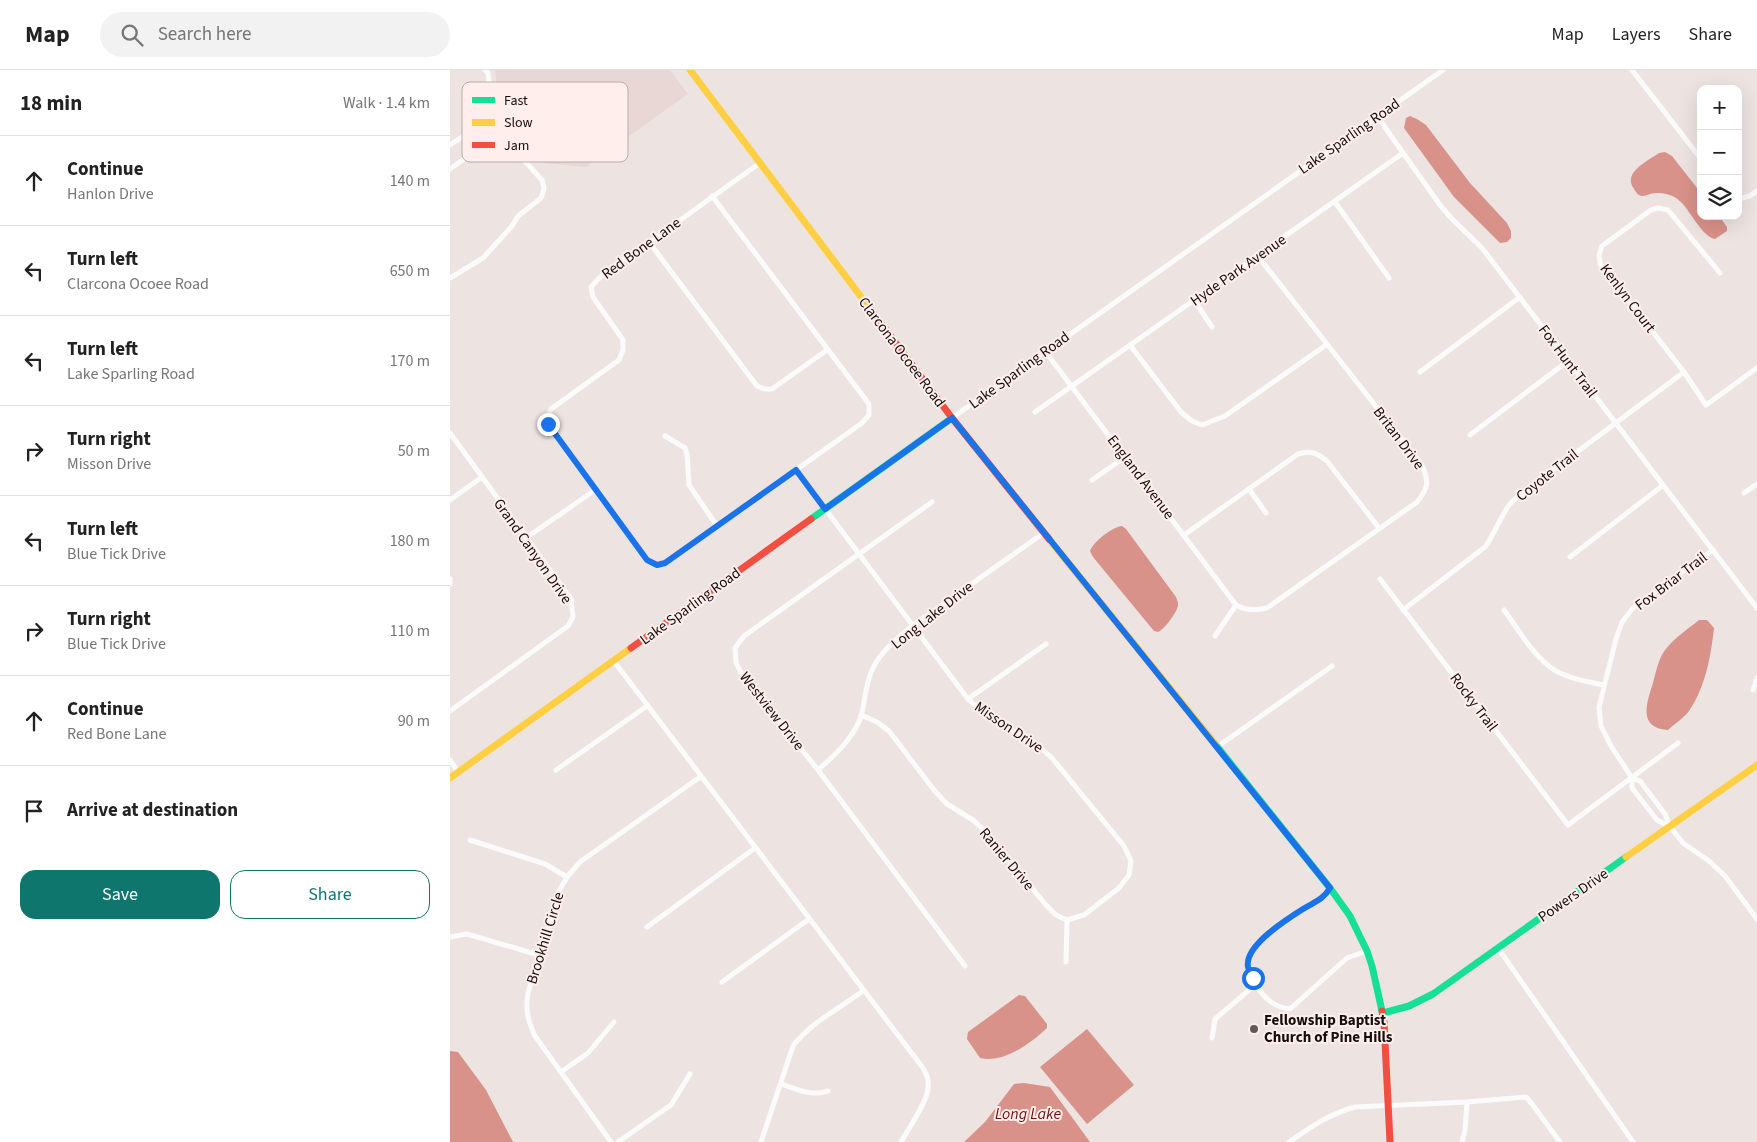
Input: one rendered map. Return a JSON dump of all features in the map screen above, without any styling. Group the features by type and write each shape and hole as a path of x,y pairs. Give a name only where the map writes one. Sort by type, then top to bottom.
{"street":[{"path":"485,70 488,73 489,82"},
{"name":"Clarcona Ocoee Road","path":"690,70 952,418 1330,888 1350,916 1368,951 1383,1013 1390,1142"},
{"name":"Lake Sparling Road","path":"450,778 1045,351 1443,70"},
{"path":"1632,70 1697,154"},
{"name":"Fox Hunt Trail","path":"1377,116 1440,205 1482,248 1757,608"},
{"path":"450,145 462,137"},
{"name":"Hyde Park Avenue","path":"1035,412 1403,153"},
{"path":"450,169 462,160"},
{"path":"450,278 483,258 512,226 518,216 541,198 544,187 542,180 525,162"},
{"name":"Red Bone Lane","path":"595,490 548,424 547,417 551,409 619,360 623,350 623,340 593,297 591,287 598,278 760,163"},
{"path":"1742,198 1750,196 1757,191"},
{"path":"526,538 595,490 647,560 657,565 665,563 862,423 869,415 869,404 712,196"},
{"path":"1335,202 1389,278"},
{"name":"Kenlyn Court","path":"1720,273 1668,210 1658,208 1651,210 1602,246 1599,255 1600,264 1684,372 1706,405 1757,368"},
{"path":"649,242 757,386 764,390 772,389 827,350"},
{"name":"Britan Drive","path":"1236,605 1244,609 1254,610 1267,608 1417,502 1426,491 1427,477 1422,465 1257,255"},
{"path":"1420,372 1520,297"},
{"path":"1194,300 1212,326"},
{"path":"1130,345 1182,412 1192,421 1202,425 1225,416 1326,345"},
{"name":"England Avenue","path":"1045,351 1236,605"},
{"path":"1470,435 1568,361"},
{"name":"Coyote Trail","path":"1403,610 1485,547 1495,534 1499,522 1511,503 1684,372"},
{"name":"Grand Canyon Drive","path":"450,433 570,599 573,617 568,626 450,711"},
{"path":"665,436 685,448 688,454 689,485 717,526"},
{"path":"1184,535 1298,454 1308,451 1318,454 1328,461 1379,528"},
{"path":"1092,480 1125,457"},
{"name":"Misson Drive","path":"796,470 968,699 986,715 1034,742 1052,758 1124,846 1131,861 1129,876 1119,888 1084,915 1068,920"},
{"path":"450,500 482,477"},
{"path":"1744,493 1757,484"},
{"path":"1570,557 1662,486"},
{"path":"1249,490 1266,512"},
{"name":"Westview Drive","path":"932,502 744,636 735,648 736,663 743,676 818,770 966,966"},
{"name":"Long Lake Drive","path":"818,770 835,755 850,736 861,715 872,668 896,640 912,626 1044,532"},
{"name":"Fox Briar Trail","path":"1670,827 1657,820 1632,788 1632,778 1611,746 1601,726 1599,707 1622,622 1633,608 1713,550"},
{"path":"450,579 450,584"},
{"name":"Rocky Trail","path":"1380,580 1568,825 1632,778"},
{"path":"1215,636 1236,605"},
{"path":"1504,610 1538,655 1555,670 1574,679 1604,686"},
{"path":"968,699 1046,644"},
{"path":"613,660 700,777 923,1068 928,1077 928,1089 901,1142"},
{"path":"1217,747 1332,666"},
{"path":"1753,690 1757,678"},
{"path":"556,770 647,706"},
{"name":"Ranier Drive","path":"861,715 890,731 934,790 947,804 974,820 1056,915 1068,920"},
{"path":"1632,778 1678,743"},
{"path":"450,760 458,772"},
{"name":"Powers Drive","path":"1383,1013 1395,1011 1433,994 1757,765"},
{"name":"Brookhill Circle","path":"611,1142 536,1036 528,1020 526,1006 539,955 559,892 567,877 580,862 700,777"},
{"name":"Fox Briar Trail","path":"1632,778 1640,781 1665,814 1670,827 1683,843 1709,861 1725,876 1757,919"},
{"path":"470,840 544,864 567,877"},
{"path":"646,927 755,848"},
{"path":"1330,888 1326,895 1318,902 1303,909 1259,941 1252,950 1248,966 1255,985 1267,999 1280,1008 1290,1009 1347,958 1368,951"},
{"path":"722,982 809,919"},
{"path":"1066,962 1068,920"},
{"path":"450,937 467,934 539,955"},
{"path":"1498,948 1634,1142"},
{"path":"1212,1038 1215,1019 1255,985"},
{"path":"761,1142 793,1046 800,1036 863,991"},
{"path":"561,1072 588,1053 614,1022"},
{"path":"618,1142 671,1105 690,1074"},
{"path":"780,1084 807,1093 819,1094 828,1091"},
{"path":"1289,1142 1295,1140 1318,1122 1337,1112 1355,1107 1388,1104 1467,1102 1526,1097 1560,1142"},
{"path":"1462,1142 1467,1102"}],"shaded area":[{"path":"495,70 670,70 688,94 628,137 628,82 496,82"},
{"path":"542,162 593,162 586,167"}],"water":[{"path":"1410,116 1426,125 1470,183 1507,223 1511,231 1511,238 1507,242 1500,243 1454,197 1404,128 1406,118"},
{"path":"1665,152 1672,156 1697,188 1697,220 1722,220 1727,227 1727,231 1715,239 1710,237 1676,198 1663,193 1642,196 1636,193 1631,183 1631,177 1638,168 1659,153"},
{"path":"1122,526 1176,597 1178,605 1173,616 1164,628 1158,632 1154,631 1090,551 1103,536 1113,529"},
{"path":"1699,620 1707,620 1714,628 1709,661 1703,682 1695,702 1687,714 1668,730 1658,728 1648,719 1647,706 1659,662 1669,646"},
{"path":"1019,995 1025,996 1047,1024 1047,1028 1016,1051 998,1058 980,1058 967,1039 968,1032"},
{"path":"1087,1029 1134,1085 1087,1124 1040,1067"},
{"path":"450,1051 458,1052 486,1090 513,1142 450,1142"},
{"name":"Long Lake","path":"1024,1083 1050,1087 1090,1142 964,1142 985,1122 1014,1084"}],"traffic: fast":[{"path":"811,519 952,418"},
{"path":"1215,744 1330,888 1350,916 1367,951 1382,1011"},
{"path":"1383,1013 1409,1006 1433,994 1626,857"}],"traffic: slow":[{"path":"690,70 871,310"},
{"path":"1049,539 1215,744"},
{"path":"450,778 631,648"},
{"path":"1626,857 1757,765"}],"traffic: jam":[{"path":"871,310 952,418 1049,539"},
{"path":"631,648 811,519"},
{"path":"1382,1011 1390,1142"}],"place":[{"name":"Fellowship Baptist Church of Pine Hills","path":"1254,1029"}],"route":[{"path":"548,424 647,560 657,565 665,563 796,470 825,509 952,418 1330,888 1326,895 1318,902 1303,909 1259,941 1252,950 1248,966 1253,978"}]}
